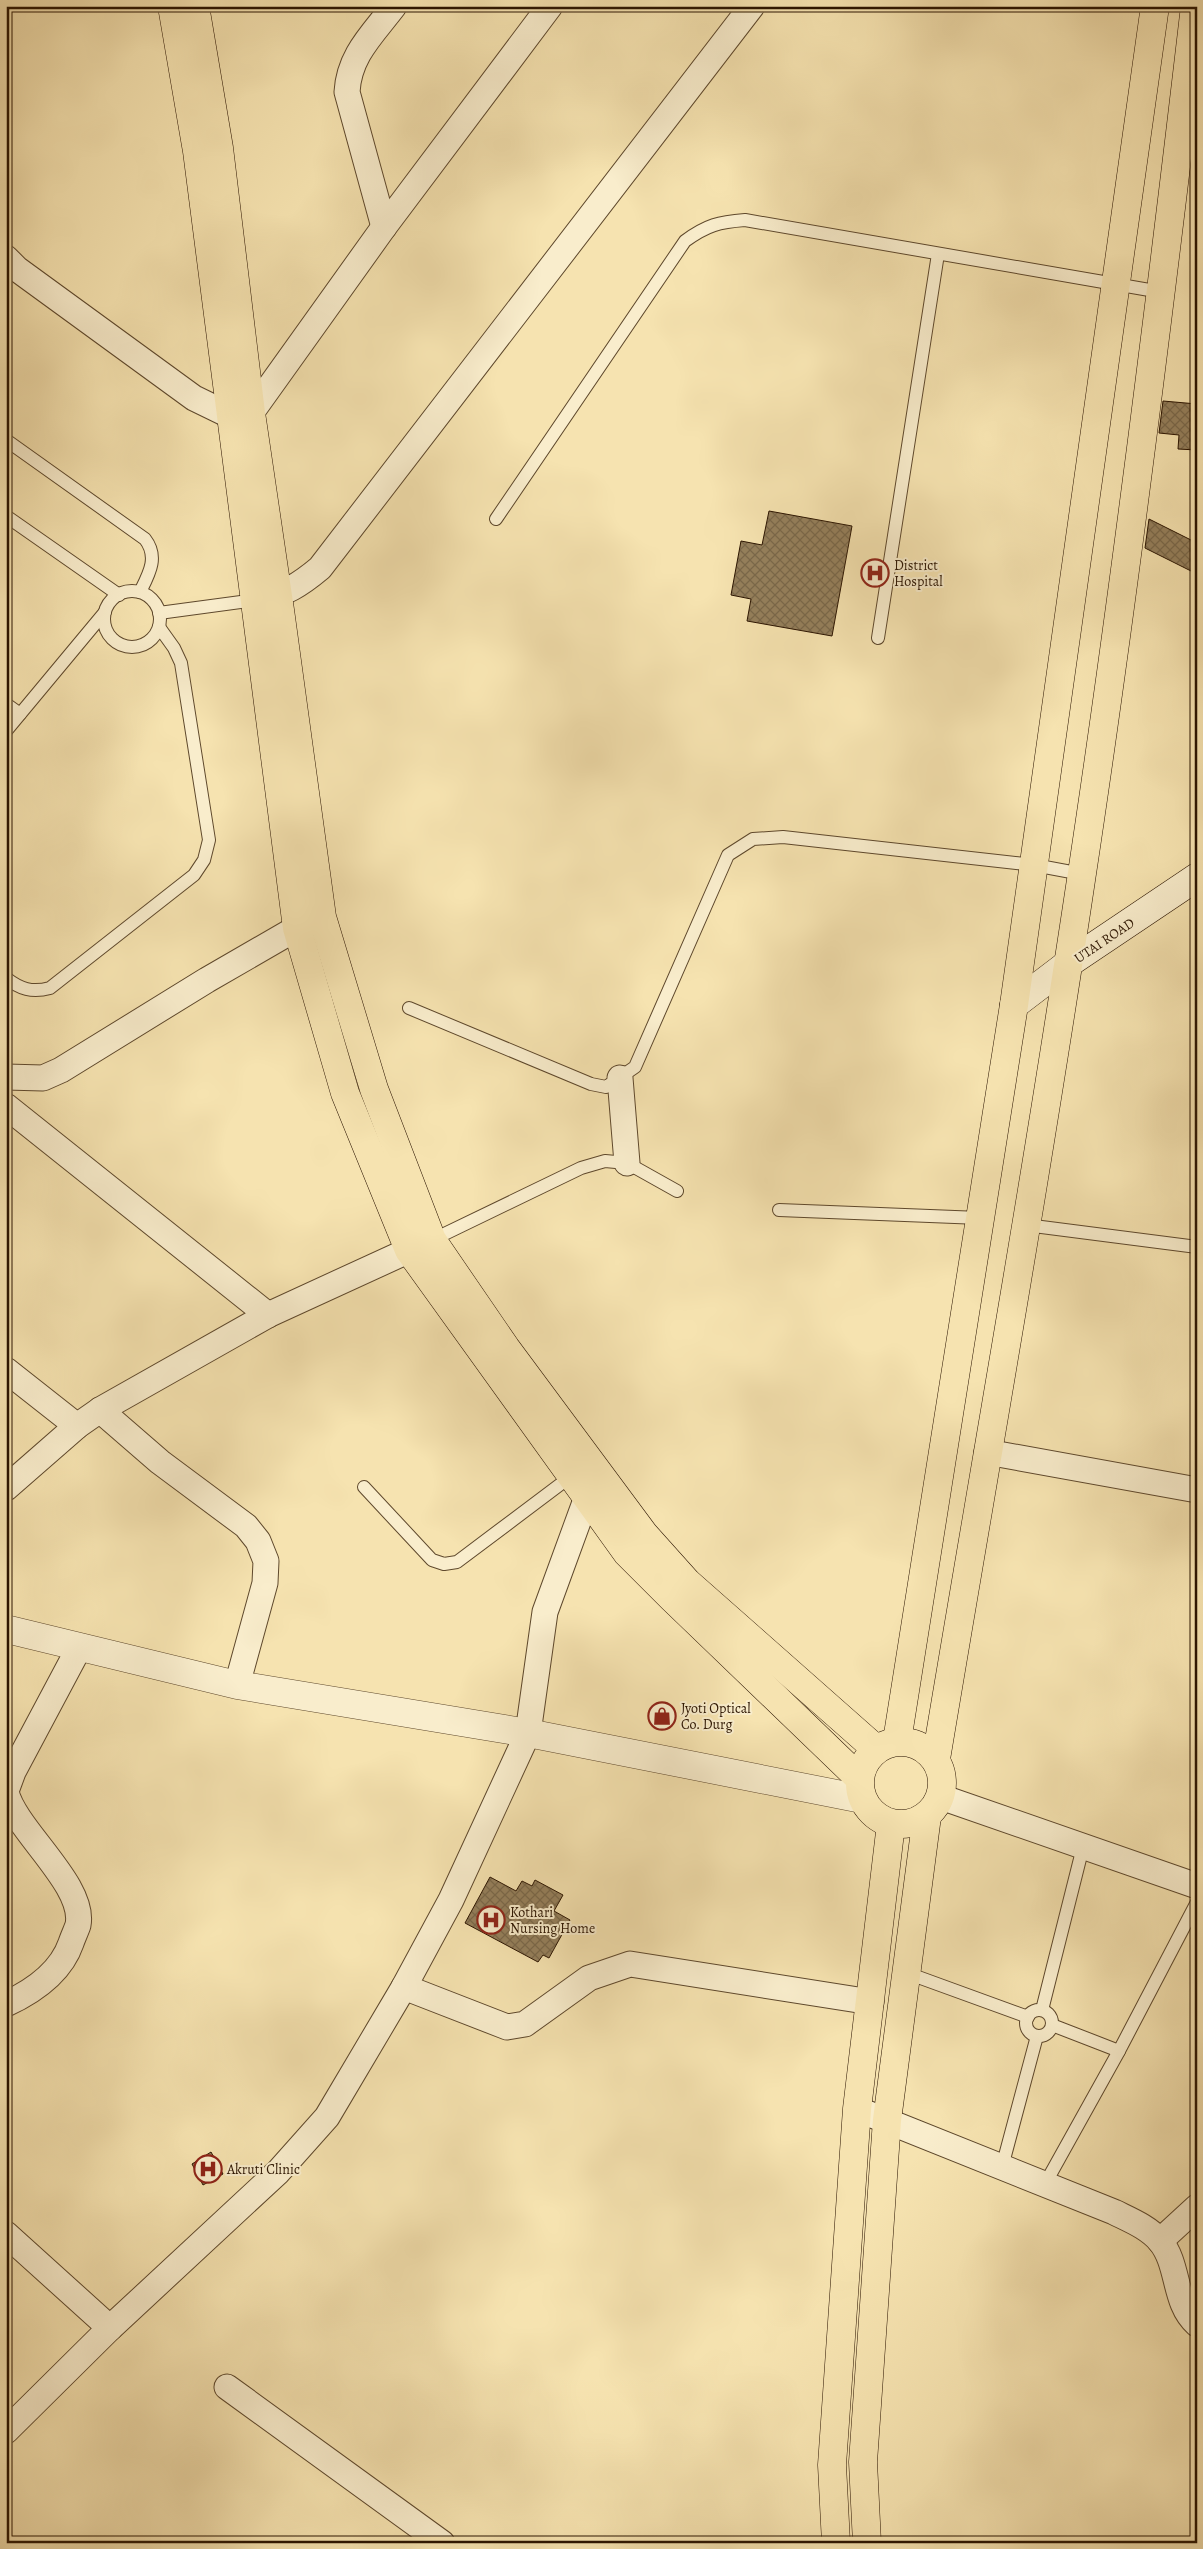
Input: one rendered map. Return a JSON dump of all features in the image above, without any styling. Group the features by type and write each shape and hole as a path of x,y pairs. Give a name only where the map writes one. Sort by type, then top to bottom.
{"main road":[{"path":"172,6 241,414 267,598 322,917 420,1245"},
{"path":"195,6 219,148 241,414"},
{"path":"886,1745 980,1218 1014,1005 1155,6"},
{"path":"867,2543 863,2462 887,2120 907,1973 934,1807 943,1777 936,1759 1026,1225 1082,874 1161,292 1195,6"},
{"path":"267,598 297,928 345,1093 420,1245 583,1479 627,1552 861,1788 874,1815 891,1824 910,1824 934,1807"},
{"path":"583,1479 644,1534 688,1582 886,1745"},
{"path":"861,1788 865,1762 886,1745 918,1745 936,1759"},
{"path":"836,2543 832,2466 857,2109 891,1824"},
{"path":"832,2466 863,2462"}],"street":[{"path":"384,226 348,92 348,84 353,61 394,6"},
{"path":"6,258 17,269 194,398 241,414 550,6"},
{"path":"267,598 299,585 320,568 752,6"},
{"name":"UTAI ROAD","path":"1014,1005 1068,963 1197,878"},
{"path":"6,1077 43,1078 61,1070 207,980 297,928 322,917"},
{"path":"620,1078 627,1163"},
{"path":"6,1106 268,1315"},
{"path":"6,1488 77,1426 100,1410 268,1315 420,1245"},
{"path":"6,1370 77,1426"},
{"path":"100,1410 160,1462 246,1526 258,1541 266,1561 265,1583 237,1685"},
{"path":"987,1452 1197,1490"},
{"path":"6,2431 110,2328 278,2172 327,2117 404,1987 451,1900 528,1733 545,1612 583,1479"},
{"path":"6,1630 237,1685 861,1788"},
{"path":"6,2004 39,1984 59,1967 78,1924 74,1899 50,1858 11,1808 6,1791 12,1772 79,1648"},
{"path":"934,1807 1083,1847 1197,1886"},
{"path":"404,1987 507,2027 525,2024 589,1978 630,1964 871,2002"},
{"path":"857,2109 1114,2212 1144,2227 1160,2241 1170,2257 1183,2304 1197,2324"},
{"path":"1160,2241 1197,2206"},
{"path":"6,2234 110,2328"},
{"path":"227,2387 436,2541"}],"lane":[{"path":"496,519 685,241 703,228 722,222 745,220 1116,286 1161,292"},
{"path":"878,638 938,254"},
{"path":"6,440 145,539 152,547 153,565 140,592"},
{"path":"6,516 119,595"},
{"path":"6,731 105,612 112,599 126,592 140,592 152,600 159,613 159,627 153,638 142,646 131,647 118,644 109,636 104,624 105,612"},
{"path":"159,613 267,598"},
{"path":"6,978 24,989 37,992 50,988 194,875 204,860 209,840 181,664 174,648 159,627"},
{"path":"6,704 20,714"},
{"path":"409,1008 591,1084 606,1087 635,1067 728,855 753,839 783,837 1034,865 1082,874"},
{"path":"420,1245 581,1168 605,1161 627,1163 677,1190"},
{"path":"779,1210 980,1218"},
{"path":"1026,1225 1197,1247"},
{"path":"364,1487 432,1560 444,1564 457,1562 583,1479"},
{"path":"1042,2010 1083,1847"},
{"path":"1045,2184 1119,2052 1197,1902"},
{"path":"907,1973 1028,2017"},
{"path":"1042,2010 1052,2019 1052,2025 1044,2035 1037,2036 1027,2029 1028,2017 1031,2013 1042,2010"},
{"path":"1052,2025 1119,2052"},
{"path":"1002,2167 1037,2036"}],"building":[{"path":"1163,401 1197,404 1197,450 1178,449 1179,435 1159,433"},
{"path":"769,511 852,526 832,636 747,621 751,599 731,595 741,541 762,545"},
{"path":"1149,519 1197,543 1197,574 1145,548"},
{"path":"490,1877 516,1891 522,1881 532,1886 535,1880 563,1895 554,1911 570,1920 549,1958 543,1955 538,1962 465,1923"},
{"path":"211,2152 223,2174 203,2185 192,2164"}],"place":[{"name":"District Hospital","path":"875,573"},
{"name":"Jyoti Optical Co. Durg","path":"662,1716"},
{"name":"Kothari Nursing Home","path":"491,1920"},
{"name":"Akruti Clinic","path":"208,2169"}]}
